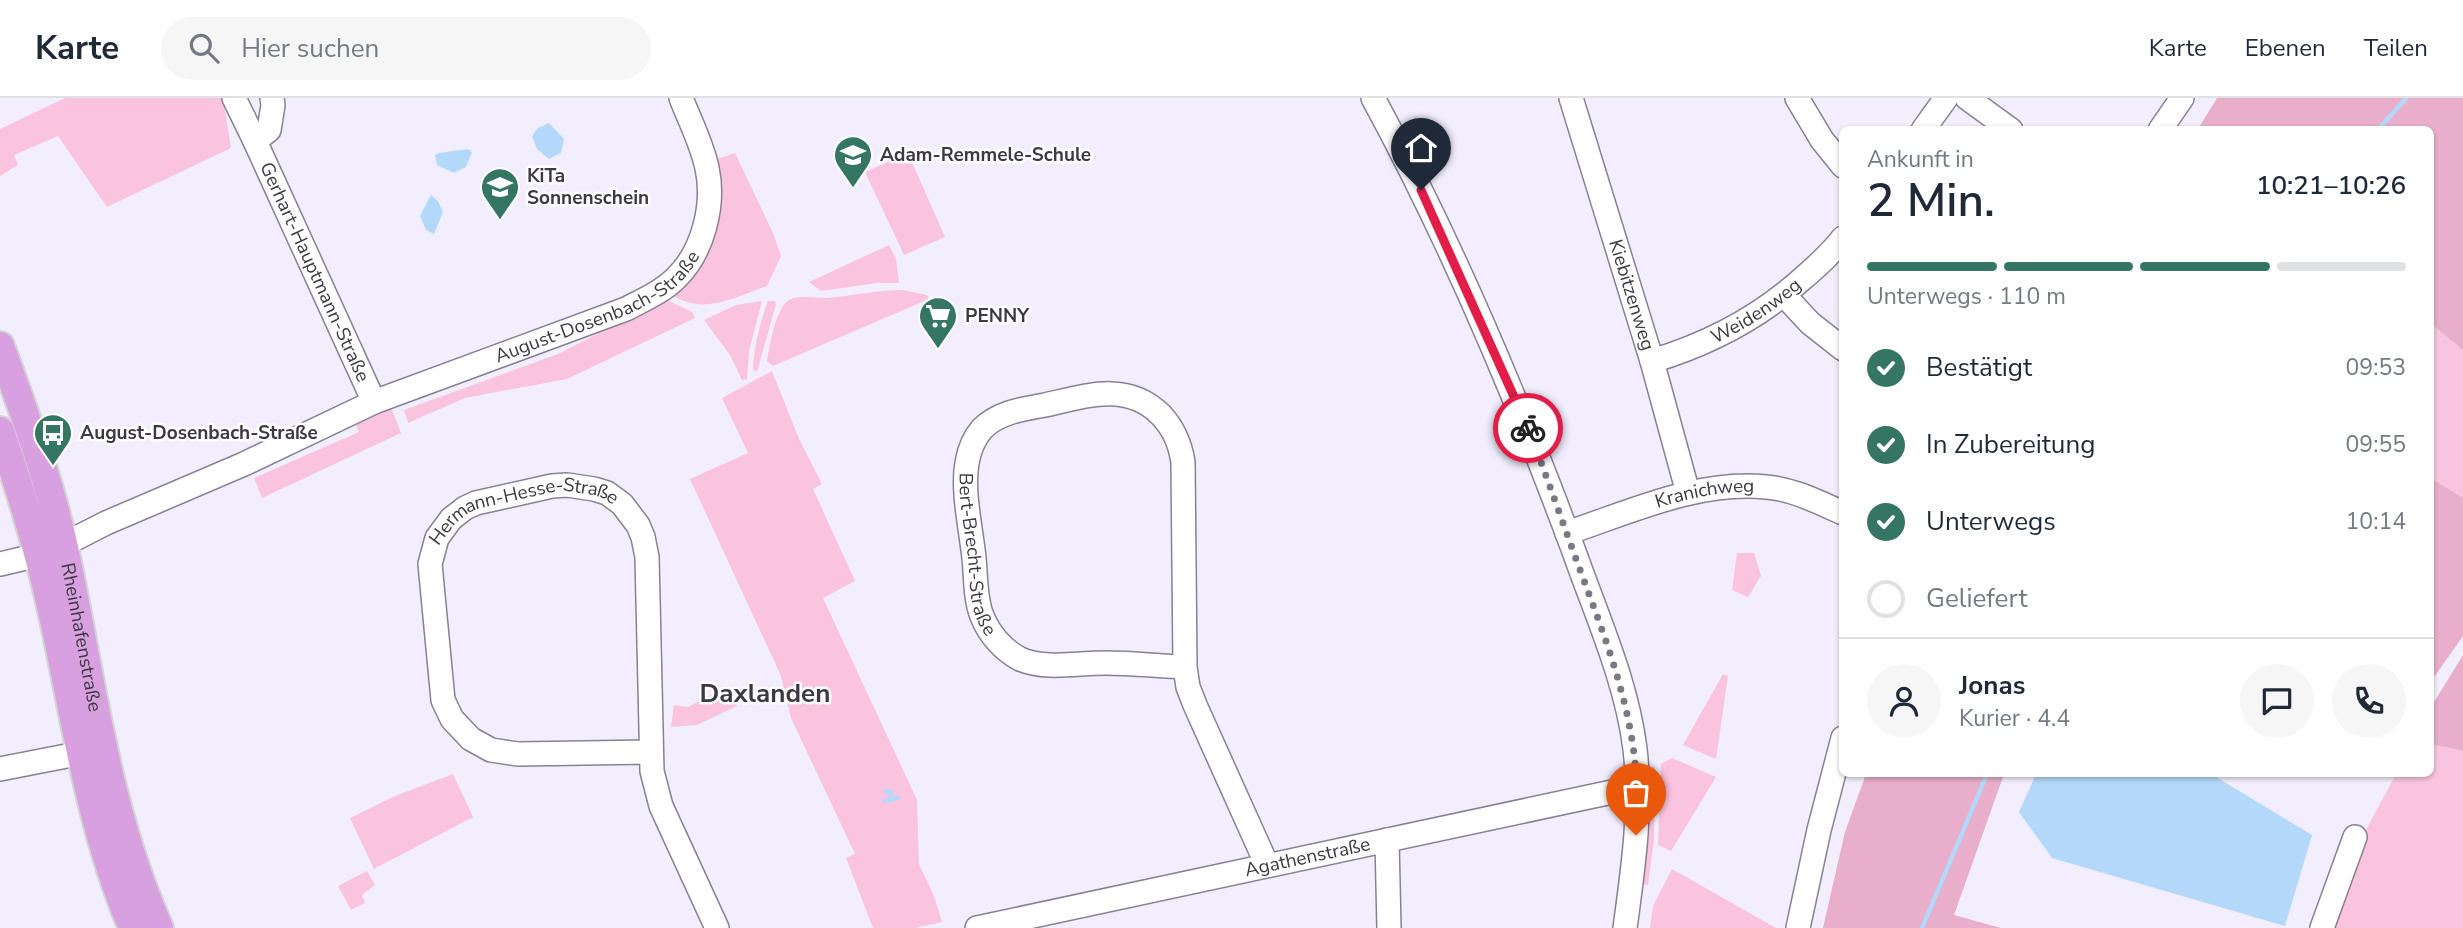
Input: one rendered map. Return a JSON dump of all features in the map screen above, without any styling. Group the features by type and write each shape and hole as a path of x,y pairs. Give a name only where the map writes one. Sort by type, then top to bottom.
{"main road":[{"name":"Rheinhafenstraße","path":"0,346 6,382 43,471 51,550 92,751 101,836 133,928"},
{"name":"Rheinhafenstraße","path":"0,431 51,550"},
{"name":"Rheinhafenstraße","path":"92,751 159,928"}],"street":[{"name":"Gerhart-Hauptmann-Straße","path":"234,98 374,402"},
{"name":"Gerhart-Hauptmann-Straße","path":"254,141 269,130 272,98"},
{"name":"August-Dosenbach-Straße","path":"0,564 51,550 106,523 244,464 374,402 626,309 661,290 677,278 698,246 709,198 707,168 681,98"},
{"path":"1373,98 1431,209 1525,421 1604,635 1626,707 1635,746 1637,790 1635,852 1625,928"},
{"name":"Kiebitzenweg","path":"1571,98 1652,361 1688,493"},
{"path":"1797,98 1816,131 1839,161"},
{"path":"1926,126 1946,98"},
{"path":"1967,98 2006,126"},
{"path":"2163,126 2182,98"},
{"name":"Weidenweg","path":"1652,361 1688,350 1731,331 1769,308 1821,263 1839,243"},
{"path":"1784,295 1810,323 1839,346"},
{"name":"Bert-Brecht-Straße","path":"1185,667 1119,663 1034,664 1018,658 988,630 979,604 965,475 972,446 981,430 993,419 1041,406 1113,393 1143,400 1175,433 1183,462 1185,667 1188,687 1267,865"},
{"name":"Hermann-Hesse-Straße","path":"650,752 504,752 480,746 458,727 443,700 430,564 437,538 451,519 476,503 567,485 607,493 629,512 643,537 647,557 652,771 661,806 717,928"},
{"name":"Kranichweg","path":"1567,533 1688,493 1738,487 1767,487 1800,495 1839,511"},
{"path":"0,769 92,751"},
{"path":"1798,928 1839,753"},
{"name":"Agathenstraße","path":"977,928 1624,789 1637,790"},
{"path":"2322,928 2330,899 2355,837"},
{"path":"1387,840 1389,928"}],"shaded area":[{"path":"65,98 223,98 231,148 107,207 58,136 14,155 18,165 0,176 0,129"},
{"path":"2217,98 2463,98 2463,350 2434,326 2434,126 2200,126"},
{"path":"735,153 781,256 767,286 718,303 695,304 670,294 690,271 711,161"},
{"path":"908,153 945,237 904,255 865,172"},
{"path":"889,245 896,259 899,283 877,283 821,291 809,282"},
{"path":"903,290 927,295 929,299 773,366 767,361 777,319 789,300"},
{"path":"665,299 692,312 695,318 567,379 465,398 408,423 404,410 558,354"},
{"path":"762,301 749,351 747,379 742,380 730,355 704,320 736,305"},
{"path":"768,301 775,301 776,304 757,372 753,369 755,351"},
{"path":"2434,326 2463,350 2463,498 2434,480"},
{"path":"772,371 799,439 822,484 813,489 855,581 823,598 917,800 919,864 934,896 942,922 915,928 873,928 846,858 855,854 791,718 781,676 690,479 748,453 722,398"},
{"path":"390,405 401,433 262,498 254,478 359,432 355,421"},
{"path":"2434,480 2463,498 2463,636 2434,677"},
{"path":"1737,553 1754,553 1761,576 1748,597 1732,590"},
{"path":"2463,655 2463,751 2434,745 2434,702"},
{"path":"1723,674 1728,676 1716,759 1683,745"},
{"path":"728,686 737,706 697,725 671,727 674,705 688,707"},
{"path":"2434,745 2463,751 2463,928 2330,928 2360,841 2394,777 2434,777"},
{"path":"1672,758 1716,777 1671,851 1658,845 1661,764"},
{"path":"1655,766 1654,839 1648,885 1638,883 1643,770"},
{"path":"453,774 473,817 374,869 350,818 395,796"},
{"path":"1865,777 2003,777 1954,915 2001,928 1823,928 1845,832"},
{"path":"1672,869 1776,928 1650,928 1653,906"},
{"path":"367,871 375,885 362,895 365,903 351,910 338,886"}],"water":[{"path":"549,123 564,139 561,153 549,159 537,149 532,136 538,128"},
{"path":"468,149 472,152 466,167 454,173 437,165 435,155"},
{"path":"431,195 438,201 443,212 434,234 426,230 420,216"},
{"path":"2035,777 2216,777 2312,835 2285,926 2052,858 2019,812"}],"waterway":[{"path":"2382,126 2406,98"},
{"path":"1922,928 1986,777"},
{"path":"886,791 891,792 891,798"},
{"path":"885,801 898,798"}],"way so far":[{"path":"1528,428 1604,635 1626,707 1637,766 1636,835"}],"place":[{"name":"Adam-Remmele-Schule","path":"853,189"},
{"name":"KiTa Sonnenschein","path":"500,221"},
{"name":"PENNY","path":"938,350"},
{"name":"August-Dosenbach-Straße","path":"53,467"}],"district":[{"name":"Daxlanden","path":"765,693"}],"route":[{"path":"1421,190 1528,428"}]}
